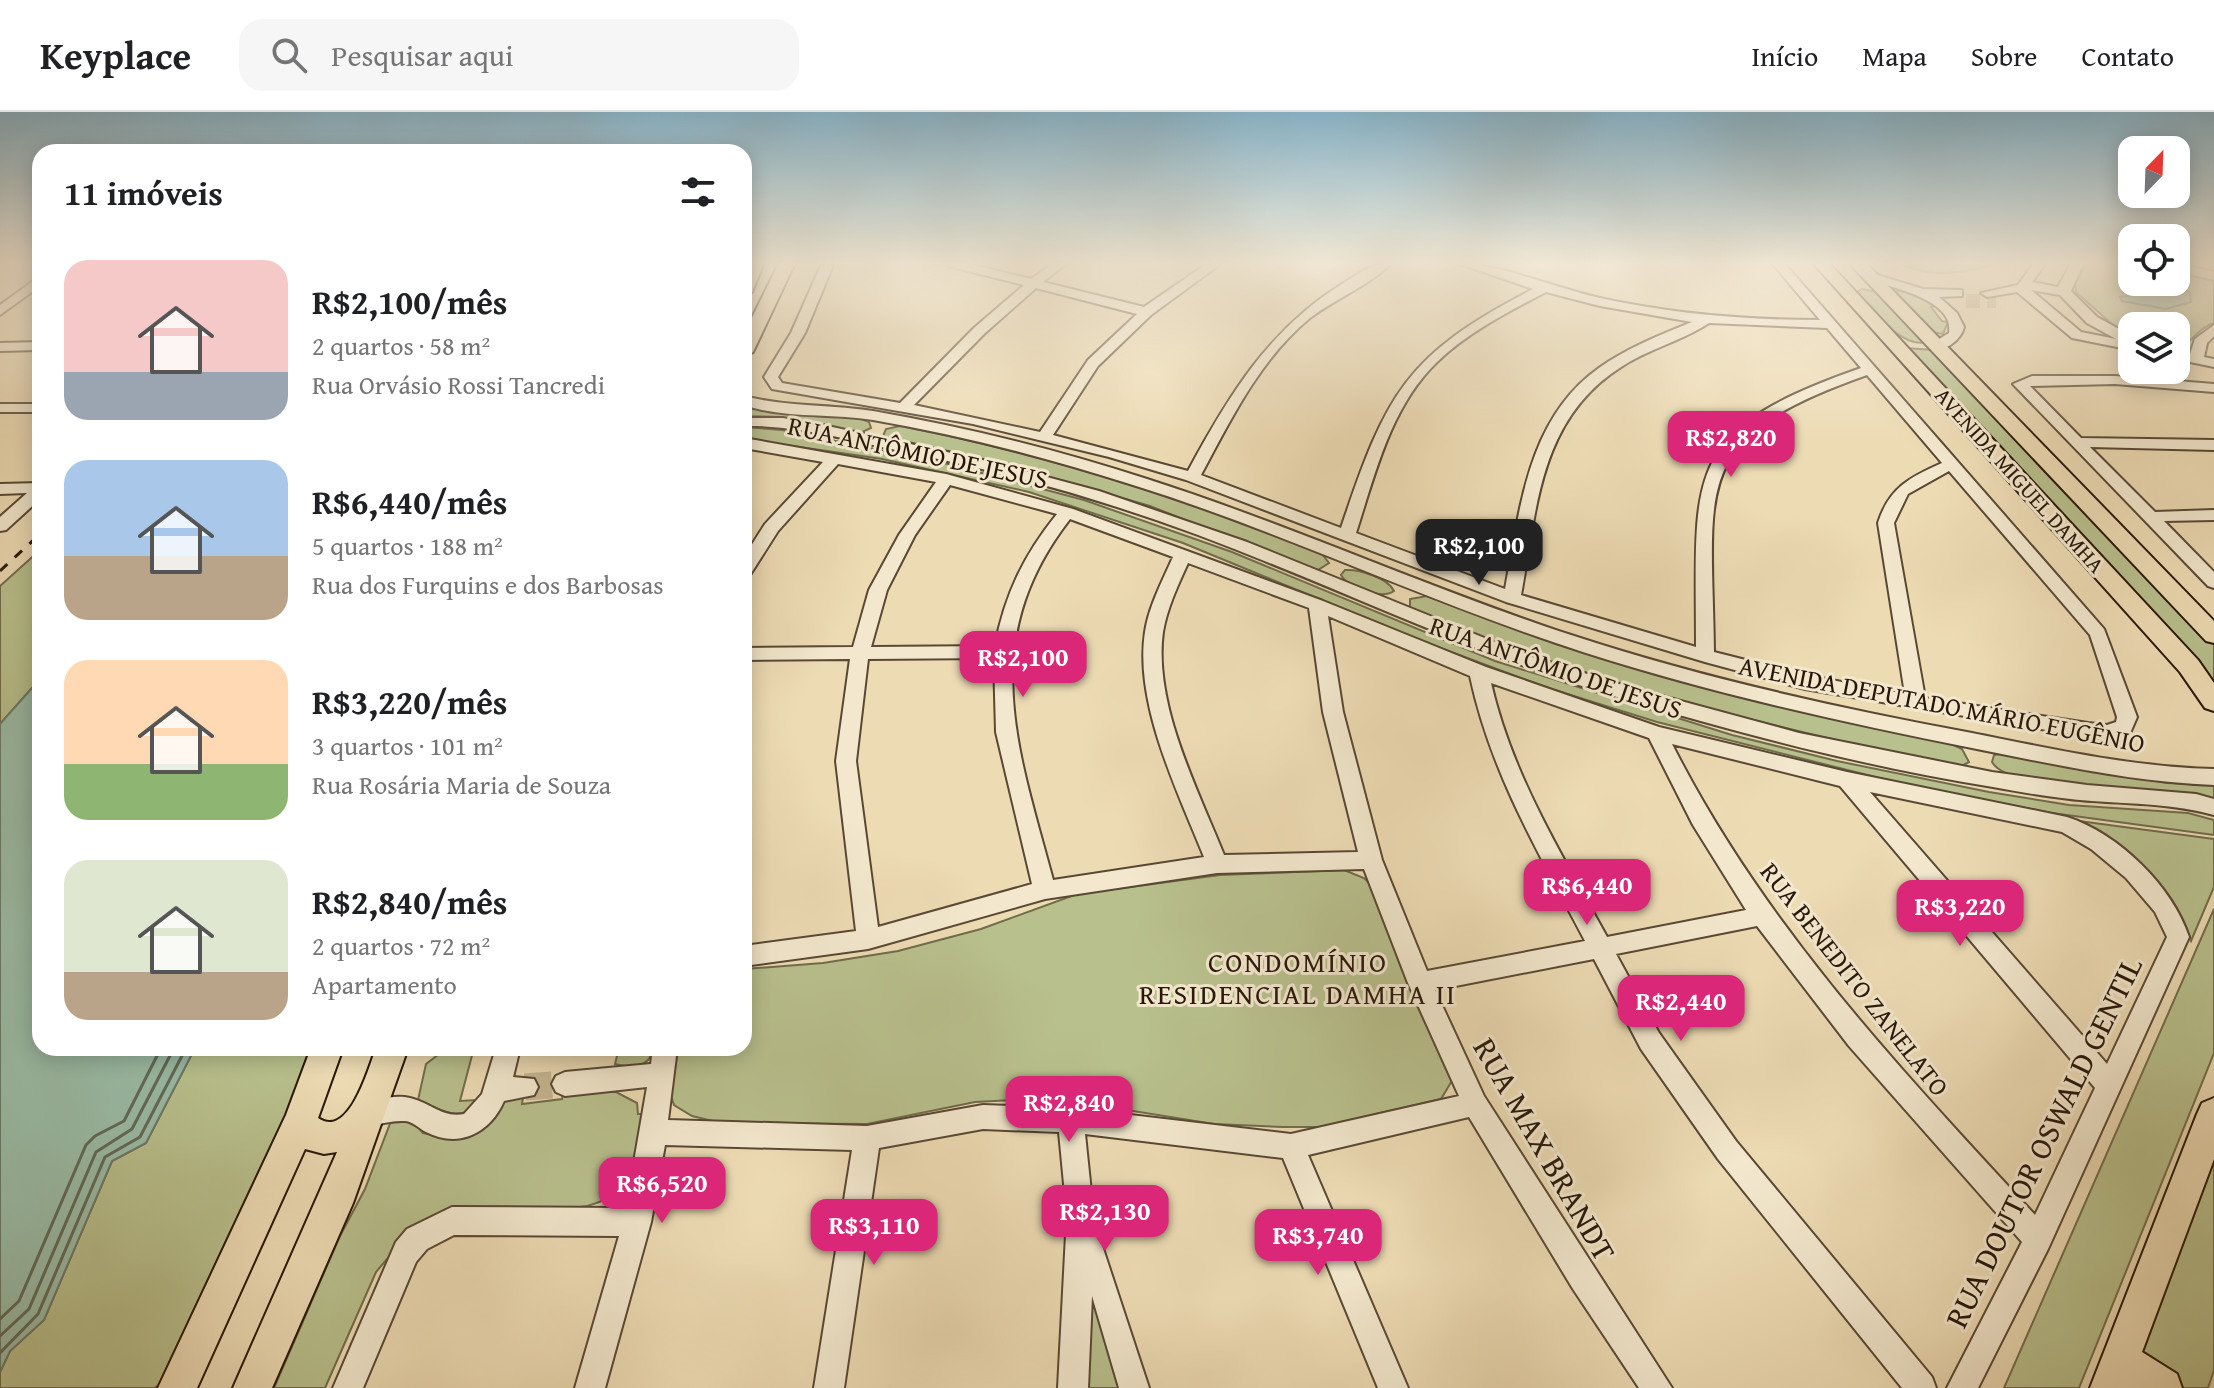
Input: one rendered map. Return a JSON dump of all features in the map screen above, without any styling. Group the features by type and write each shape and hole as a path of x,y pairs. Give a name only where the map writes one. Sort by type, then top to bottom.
{"main road":[{"name":"AVENIDA MIGUEL DAMHA","path":"1878,323 2189,666 2214,702"},
{"name":"AVENIDA MIGUEL DAMHA","path":"1913,323 2214,635"},
{"path":"1893,339 1913,347 1936,347"},
{"path":"177,1388 301,1119 327,1056"},
{"path":"252,1388 335,1203 388,1056"},
{"path":"301,1119 308,1134 322,1139 342,1135 369,1114"},
{"path":"2163,1388 2114,1374 2214,1114"}],"street":[{"path":"802,323 771,377 777,386 901,414 1045,436 1192,477 1512,598 1705,656 1805,682 2088,730 2117,730 2127,722 2098,633 1832,324 1773,326 1713,323"},
{"path":"879,443 876,436 880,430 901,414 986,323"},
{"path":"1045,436 1093,363 1135,323"},
{"path":"1192,477 1235,399 1271,348 1298,323"},
{"path":"1347,536 1386,418 1412,376 1465,331 1480,323"},
{"path":"1512,598 1544,448 1563,411 1576,394 1624,359 1702,323"},
{"path":"1936,347 1955,335 1957,327 1954,323"},
{"path":"2061,323 2077,335 2118,342"},
{"path":"2096,323 2118,336"},
{"path":"2190,346 2200,342 2214,329"},
{"path":"2196,359 2200,342"},
{"path":"0,347 32,346"},
{"path":"2190,357 2214,363"},
{"path":"1705,656 1703,510 1708,482 1722,453 1745,427 1777,407 1871,369"},
{"path":"2214,388 2115,380 2021,382 2214,582"},
{"name":"AVENIDA DEPUTADO MÁRIO EUGÊNIO","path":"752,402 770,408 831,410 872,417 901,414 1102,470 1222,509 1506,619 1677,674 1838,715 1961,739 2128,770 2214,777"},
{"path":"0,408 32,408"},
{"path":"854,438 873,429 872,417"},
{"name":"AVENIDA DEPUTADO MÁRIO EUGÊNIO","path":"752,422 787,423 999,468 1073,488 1202,531 1490,648 1674,707 1850,753 2074,792 2177,798 2214,807"},
{"path":"2076,442 2214,445"},
{"name":"RUA ANTÔMIO DE JESUS","path":"752,444 946,479 1067,512 1317,605 1479,672 1656,733 1847,780 2067,825 2084,832 2158,899 2176,925"},
{"path":"752,558 771,528 835,458"},
{"path":"1916,703 1886,523 1893,499 1902,488 1952,464"},
{"path":"868,939 846,761 860,653 878,590 907,535 946,479"},
{"path":"0,489 32,489"},
{"path":"0,526 32,496"},
{"path":"1045,890 1010,757 1000,686 1008,621 1024,575 1067,512"},
{"path":"2150,517 2214,515"},
{"path":"1183,554 1162,603 1153,644 1157,682 1179,765 1217,864"},
{"path":"1330,583 1328,575 1332,567 1351,560"},
{"path":"1384,605 1405,597 1407,589 1403,580"},
{"name":"RUA MAX BRANDT","path":"1317,605 1333,712 1371,860 1420,983 1475,1104 1583,1279 1657,1388"},
{"path":"752,654 1002,652"},
{"path":"1479,672 1491,727 1517,790 1650,1041 1727,1150 1921,1388"},
{"name":"RUA BENEDITO ZANELATO","path":"1656,733 1701,820 1763,916 1876,1060 2038,1239"},
{"path":"1961,739 1976,758 1976,768 1970,775"},
{"path":"1993,745 1986,750 1984,758 2000,780"},
{"path":"1847,780 2109,1085"},
{"path":"752,955 868,939 1045,890 1217,864 1371,860"},
{"path":"1420,983 1763,916"},
{"name":"RUA DOUTOR OSWALD GENTIL","path":"1962,1388 2038,1239 2178,937 2176,925"},
{"path":"369,1114 410,1109 444,1127 459,1127 474,1120 499,1090 506,1056"},
{"path":"565,1084 663,1061 654,1132 637,1222 590,1388"},
{"path":"499,1090 525,1087"},
{"path":"654,1132 867,1138 983,1117 1071,1120 1291,1146 1475,1104"},
{"path":"1071,1120 1081,1215 1073,1388"},
{"path":"829,1388 867,1138"},
{"path":"1291,1146 1393,1388"},
{"path":"1081,1215 1134,1388"},
{"path":"348,1388 406,1252 417,1239 452,1221 637,1222"}],"shaded area":[{"path":"1884,323 1907,323 1926,342 1907,340"},
{"path":"1922,323 1948,323 1943,334 1931,332"},
{"path":"2190,323 2214,323 2190,340"},
{"path":"1904,348 1935,350 2214,642 2214,690"},
{"path":"752,408 775,412 839,414 869,422 871,428 858,434 780,417 752,416"},
{"path":"900,426 1062,464 1167,496 1322,554 1329,563 1318,570 1310,569 1150,506 999,463 883,436 886,429"},
{"path":"752,428 782,430 948,464 1084,500 1232,552 1495,661 1732,735 1837,761 1989,792 2069,805 2188,813 2214,820 2214,835 2052,813 1895,782 1657,722 1545,687 1419,640 1183,543 1029,492 882,459 752,440"},
{"path":"32,557 32,688 0,724 0,586"},
{"path":"1345,570 1372,575 1386,582 1394,591 1382,594 1357,588 1341,575"},
{"path":"1427,596 1556,641 1685,680 1816,714 1949,743 1962,749 1969,762 1958,768 1887,752 1749,719 1612,681 1410,609 1410,599"},
{"path":"2005,753 2167,783 2214,785 2214,801 2193,795 2029,780 2006,773 1992,762 1994,755"},
{"path":"2064,819 2214,839 2214,887 2191,941 2177,913"},
{"path":"1344,870 1364,878 1373,887 1453,1079 1441,1099 1320,1127 1214,1124 1052,1098 975,1102 867,1124 721,1123 692,1116 674,1105 671,1096 677,1056 752,1056 752,968 823,963 898,951 981,929 1077,894 1220,875"},
{"path":"2214,909 2214,1053 2079,1388 2004,1388"},
{"path":"191,1056 312,1056 298,1099 167,1380 154,1388 0,1388 0,1372 10,1351 44,1320 112,1161 146,1143"},
{"path":"436,1056 472,1056 460,1101 477,1100 475,1108 453,1113 418,1100 426,1064"},
{"path":"617,1056 651,1056 639,1065 615,1064"},
{"path":"564,1090 616,1092 637,1103 638,1114 643,1114 634,1158 624,1183 603,1200 587,1206 410,1232 376,1272 325,1388 274,1388 340,1236 365,1189 391,1121 412,1120 423,1133 451,1139 507,1099 524,1091 522,1104 562,1099"},
{"path":"2214,1153 2214,1370 2208,1388 2181,1388 2147,1359 2142,1349"},
{"path":"1087,1264 1125,1388 1083,1388"}],"water":[{"path":"32,688 32,1056 191,1056 146,1143 112,1161 44,1320 10,1351 0,1372 0,724"}],"tunnel":[{"path":"525,1087 565,1084"}],"railway":[{"path":"0,571 32,541"}],"district":[{"name":"CONDOMÍNIO RESIDENCIAL DAMHA II","path":"1298,977"}]}
